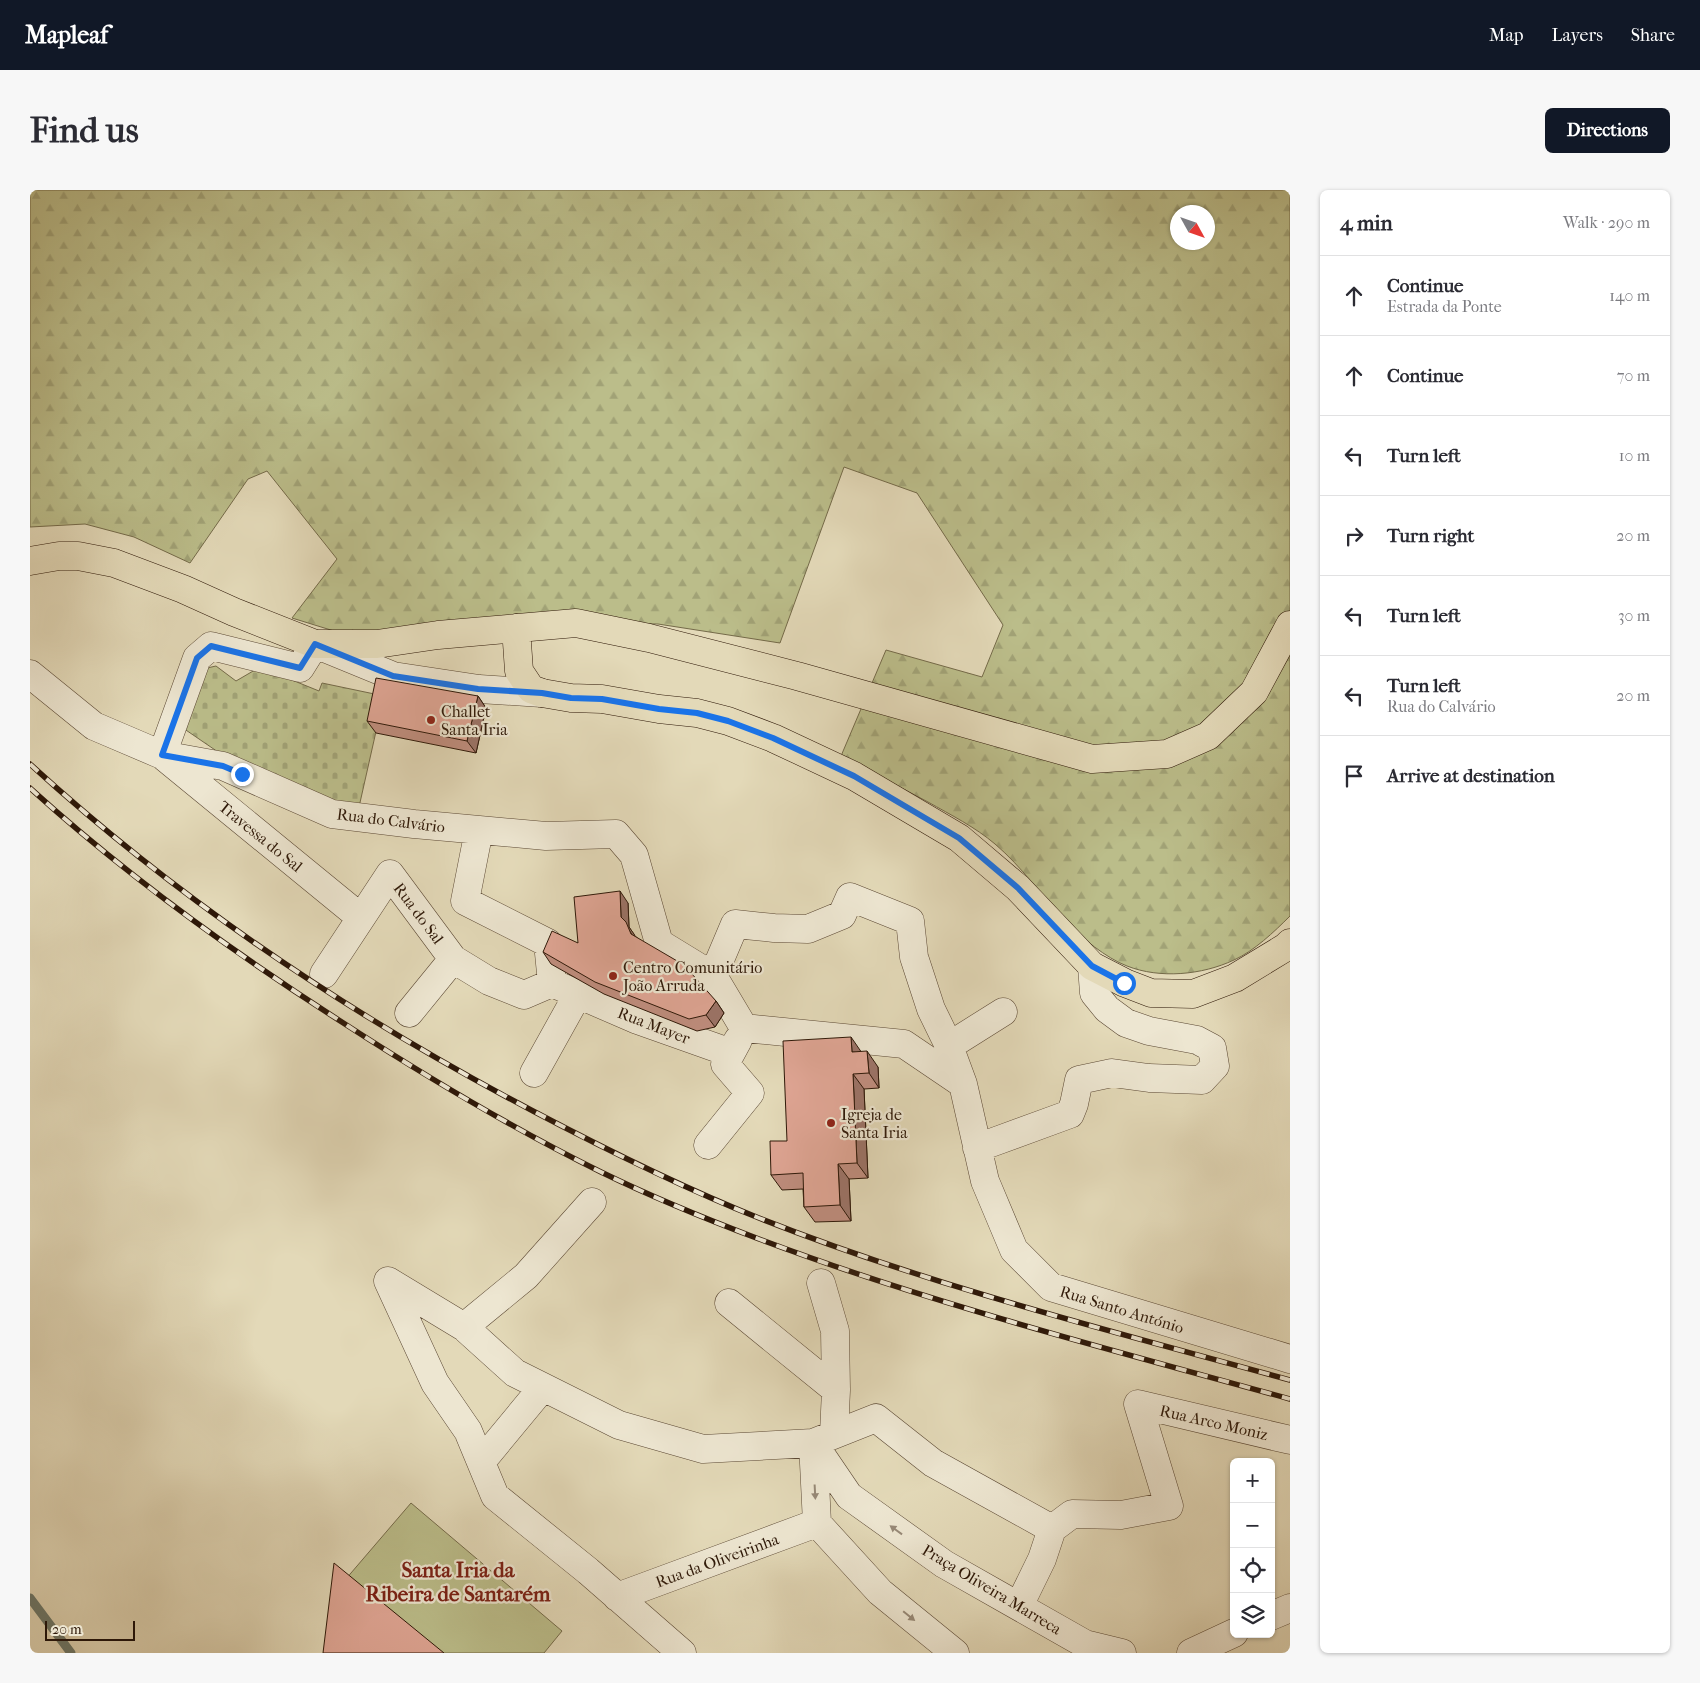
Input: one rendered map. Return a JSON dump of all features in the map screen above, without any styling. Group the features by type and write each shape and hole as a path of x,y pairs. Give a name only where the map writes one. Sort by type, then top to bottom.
{"main road":[{"path":"30,561 59,556 78,556 114,563 183,589 234,612 315,644 377,644 438,635 576,624 649,638 797,676 1092,759 1167,754 1208,736 1254,692 1290,625"},
{"path":"516,628 519,671 531,688 542,693 571,698 602,699 659,709 697,713 728,721 773,738 854,776 959,838 1018,888 1092,966 1124,983 1151,993 1193,994 1235,978 1290,943"}],"street":[{"path":"162,755 197,658 211,646 300,668 315,644 393,676 478,689 542,693"},
{"name":"Rua do Calvário","path":"30,674 94,726 162,755 223,766 332,814 414,824 546,836 616,834 634,855 659,943 713,976"},
{"name":"Travessa do Sal","path":"162,755 360,917"},
{"path":"479,830 465,901 548,943 552,983"},
{"name":"Rua do Sal","path":"324,974 390,874 453,959 489,981 524,995 552,983"},
{"name":"Rua Santo António","path":"713,976 734,924 808,929 842,915 850,897 910,921 914,957 925,992 949,1046 963,1084 985,1181 1014,1250 1051,1288 1290,1359"},
{"path":"409,1013 453,959"},
{"path":"978,1148 1070,1114 1079,1080 1112,1073 1149,1078 1202,1080 1215,1066 1212,1048 1197,1040 1149,1031 1126,1023 1107,1009 1094,993 1092,966"},
{"path":"713,976 744,1028"},
{"name":"Rua Mayer","path":"552,983 635,1019 731,1053"},
{"path":"534,1073 578,994"},
{"path":"949,1046 1003,1012"},
{"path":"744,1028 904,1044 963,1084"},
{"path":"708,1146 750,1093 725,1064 744,1028"},
{"path":"464,1327 526,1276 592,1202"},
{"path":"682,1653 495,1496 468,1431 435,1383 388,1280 464,1327 515,1373 619,1425 703,1449 823,1439 876,1418 933,1463 1052,1529 1042,1559 1019,1606"},
{"path":"822,1283 835,1331 836,1390 823,1439 817,1523 880,1592 955,1653"},
{"path":"729,1303 836,1390"},
{"path":"481,1462 543,1387"},
{"name":"Rua Arco Moniz","path":"1052,1529 1072,1514 1121,1515 1169,1506 1138,1404 1290,1440"},
{"name":"Praça Oliveira Marreca","path":"823,1439 850,1496 944,1564 1085,1644 1122,1653"},
{"name":"Rua da Oliveirinha","path":"617,1597 817,1523"},
{"path":"1275,1614 1290,1608"},
{"path":"1191,1653 1230,1636"}],"green space":[{"path":"30,190 1290,190 1290,916 1271,935 1256,946 1222,965 1181,974 1153,973 1127,966 1103,953 1072,928 1014,862 987,838 945,812 841,756 886,650 982,677 1003,625 917,493 844,467 780,643 658,624 477,620 347,635 292,618 337,559 267,471 248,479 190,563 134,537 85,524 30,527"},
{"path":"216,666 236,681 260,667 319,691 322,683 384,696 359,807 340,806 240,767 180,726 207,668"},
{"path":"411,1503 562,1631 544,1653 434,1653 345,1580"}],"building":[{"name":"Challet Santa Iria","path":"376,678 478,696 467,741 367,721"},
{"path":"620,891 621,917 626,922 631,934 684,965 716,1001 706,1015 689,1019 595,982 543,952 552,931 578,943 574,897"},
{"name":"Igreja de Santa Iria","path":"851,1037 852,1052 867,1051 869,1073 853,1074 857,1163 838,1164 840,1205 804,1207 803,1173 771,1175 770,1141 787,1141 783,1041"},
{"path":"334,1563 444,1653 323,1653"}],"waterway":[{"path":"30,1598 71,1653"}],"railway":[{"path":"30,764 147,863 270,954 399,1036 533,1111 616,1154 701,1194 759,1218 889,1265 1022,1306 1290,1380"},
{"path":"30,788 144,884 265,971 441,1084 504,1121 601,1172 699,1216 824,1263 890,1285 1089,1344 1290,1399"}],"place":[{"name":"Challet Santa Iria","path":"431,720"},
{"name":"Centro Comunitário João Arruda","path":"613,976"},
{"name":"Igreja de Santa Iria","path":"831,1123"}],"district":[{"name":"Santa Iria da Ribeira de Santarém","path":"458,1582"}],"route":[{"path":"242,774 223,766 162,755 197,658 211,646 300,668 315,644 393,676 478,689 602,699 659,709 697,713 728,721 808,754 854,776 959,838 1018,888 1063,938 1092,966 1124,983"}]}
